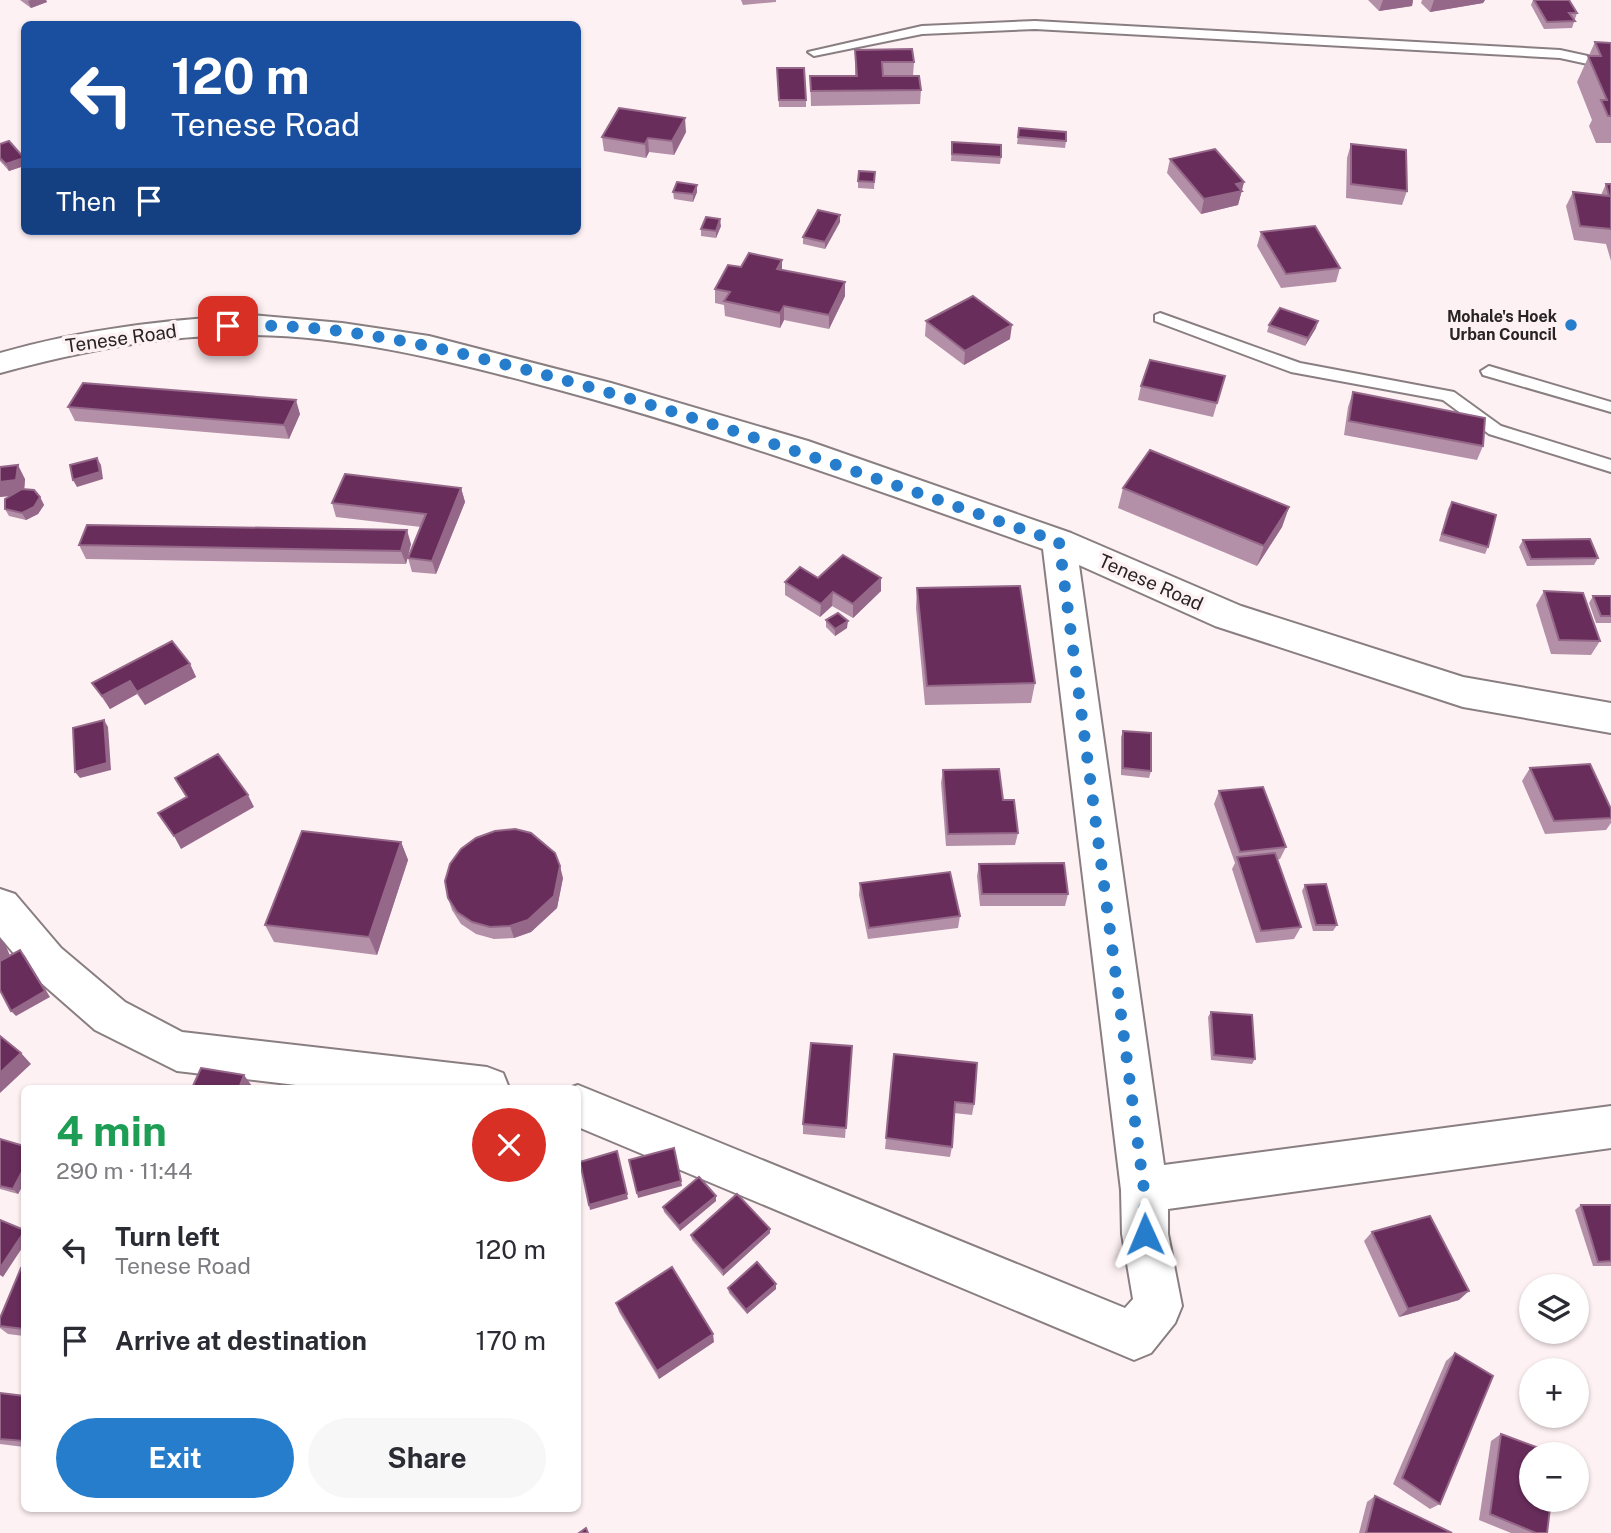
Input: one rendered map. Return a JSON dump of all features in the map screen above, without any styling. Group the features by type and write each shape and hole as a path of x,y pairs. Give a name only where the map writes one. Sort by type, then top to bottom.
{"street":[{"name":"Tenese Road","path":"0,363 58,346 158,330 251,325 342,333 429,346 600,390 796,449 1059,542 1228,617 1463,692 1611,718"},
{"path":"581,1106 1134,1336 1158,1306 1145,1234 1144,1190 1059,542"},
{"path":"0,907 46,961 110,1016 177,1051 463,1085"},
{"path":"1144,1190 1611,1127"}],"lane":[{"path":"814,52 922,30 1035,25 1560,54 1611,65"},
{"path":"1160,318 1297,368 1448,396 1495,430 1611,466"},
{"path":"1489,371 1611,407"}],"building":[{"path":"1534,0 1569,0 1577,13 1569,13 1575,21 1547,22"},
{"path":"1595,42 1611,43 1611,116 1608,116 1601,100 1607,100 1588,56 1601,56"},
{"path":"912,49 914,62 882,62 883,76 919,76 921,90 811,91 810,76 857,76 855,50"},
{"path":"777,68 804,68 806,100 779,100"},
{"path":"619,108 685,118 672,141 648,138 645,144 602,137"},
{"path":"1019,128 1066,132 1066,141 1018,137"},
{"path":"9,141 21,155 21,159 6,164 0,158 0,144"},
{"path":"952,142 1001,145 1001,157 952,154"},
{"path":"1351,144 1406,150 1407,191 1351,184"},
{"path":"1215,149 1244,182 1236,184 1242,191 1204,199 1170,159"},
{"path":"859,171 875,172 874,182 858,181"},
{"path":"677,182 697,185 693,194 673,192"},
{"path":"1606,184 1611,184 1611,229 1580,226 1573,192 1609,196"},
{"path":"818,210 840,215 825,242 803,237"},
{"path":"706,217 720,219 716,231 701,229"},
{"path":"1315,226 1340,268 1286,274 1261,232"},
{"path":"749,253 782,260 777,269 845,282 829,315 784,306 780,313 724,301 730,292 715,289 728,265 741,267"},
{"path":"973,296 1012,325 965,351 926,321"},
{"path":"1280,308 1318,321 1308,338 1269,325"},
{"path":"1150,360 1225,376 1217,403 1141,386"},
{"path":"83,383 296,400 284,425 68,407"},
{"path":"1353,392 1485,418 1483,446 1349,421"},
{"path":"1150,450 1289,507 1264,546 1123,488"},
{"path":"97,458 100,472 73,480 70,465"},
{"path":"18,465 16,480 0,482 0,467"},
{"path":"345,474 461,488 432,561 408,558 426,514 332,503"},
{"path":"22,489 34,490 40,497 34,507 22,513 5,509 5,499"},
{"path":"1452,502 1496,515 1488,547 1442,534"},
{"path":"87,525 407,530 401,551 79,545"},
{"path":"1590,539 1598,558 1531,559 1523,540"},
{"path":"843,555 881,578 853,604 833,592 821,604 785,582 800,567 818,578"},
{"path":"1020,586 1035,683 927,686 917,588"},
{"path":"1544,591 1583,593 1600,641 1559,640"},
{"path":"1593,596 1611,596 1611,616 1601,616"},
{"path":"838,613 848,621 835,629 826,620"},
{"path":"172,641 190,664 137,692 130,681 102,696 92,683"},
{"path":"104,720 107,763 75,772 73,728"},
{"path":"1123,731 1151,733 1151,771 1123,768"},
{"path":"218,754 248,795 174,836 158,813 187,797 175,778"},
{"path":"1590,764 1611,809 1611,818 1554,821 1530,768"},
{"path":"999,769 1003,800 1014,800 1018,833 948,834 943,770"},
{"path":"1263,787 1286,847 1240,852 1219,791"},
{"path":"515,829 531,833 555,853 560,866 554,896 528,920 510,926 490,927 472,922 457,912 448,898 445,881 450,864 461,849 476,838 495,831"},
{"path":"302,831 401,842 369,937 265,925"},
{"path":"1275,853 1301,927 1261,931 1237,857"},
{"path":"1064,863 1068,894 982,894 979,864"},
{"path":"950,872 960,916 869,928 860,883"},
{"path":"1326,884 1337,925 1316,925 1305,885"},
{"path":"20,950 45,991 11,1011 0,990 0,961"},
{"path":"1211,1012 1252,1015 1255,1059 1214,1055"},
{"path":"0,1036 21,1053 0,1073"},
{"path":"811,1043 852,1046 846,1128 803,1124"},
{"path":"894,1054 977,1063 974,1104 955,1102 952,1147 886,1138"},
{"path":"201,1068 244,1075 240,1085 193,1085"},
{"path":"0,1139 21,1145 21,1174 13,1189 0,1186"},
{"path":"674,1148 681,1181 637,1193 629,1160"},
{"path":"617,1151 627,1194 589,1205 581,1162"},
{"path":"699,1177 716,1196 679,1226 663,1207"},
{"path":"737,1194 770,1229 723,1271 691,1235"},
{"path":"1581,1205 1611,1205 1611,1261 1598,1262"},
{"path":"1430,1216 1469,1291 1408,1309 1372,1232"},
{"path":"0,1220 21,1229 21,1236 0,1268"},
{"path":"757,1262 776,1284 746,1310 728,1288"},
{"path":"672,1267 713,1334 657,1371 616,1303"},
{"path":"21,1268 21,1329 0,1326 0,1318"},
{"path":"1455,1353 1493,1376 1440,1504 1402,1478"},
{"path":"0,1393 21,1396 21,1441 0,1439"},
{"path":"1501,1434 1523,1442 1519,1442 1519,1512 1550,1512 1547,1533 1536,1533 1490,1514"},
{"path":"1375,1496 1452,1533 1366,1533"}],"place":[{"name":"Mohale's Hoek Urban Council","path":"1571,325"}],"route":[{"path":"228,326 251,325 342,333 429,346 483,358 796,449 1059,542 1144,1190 1145,1234"}]}
